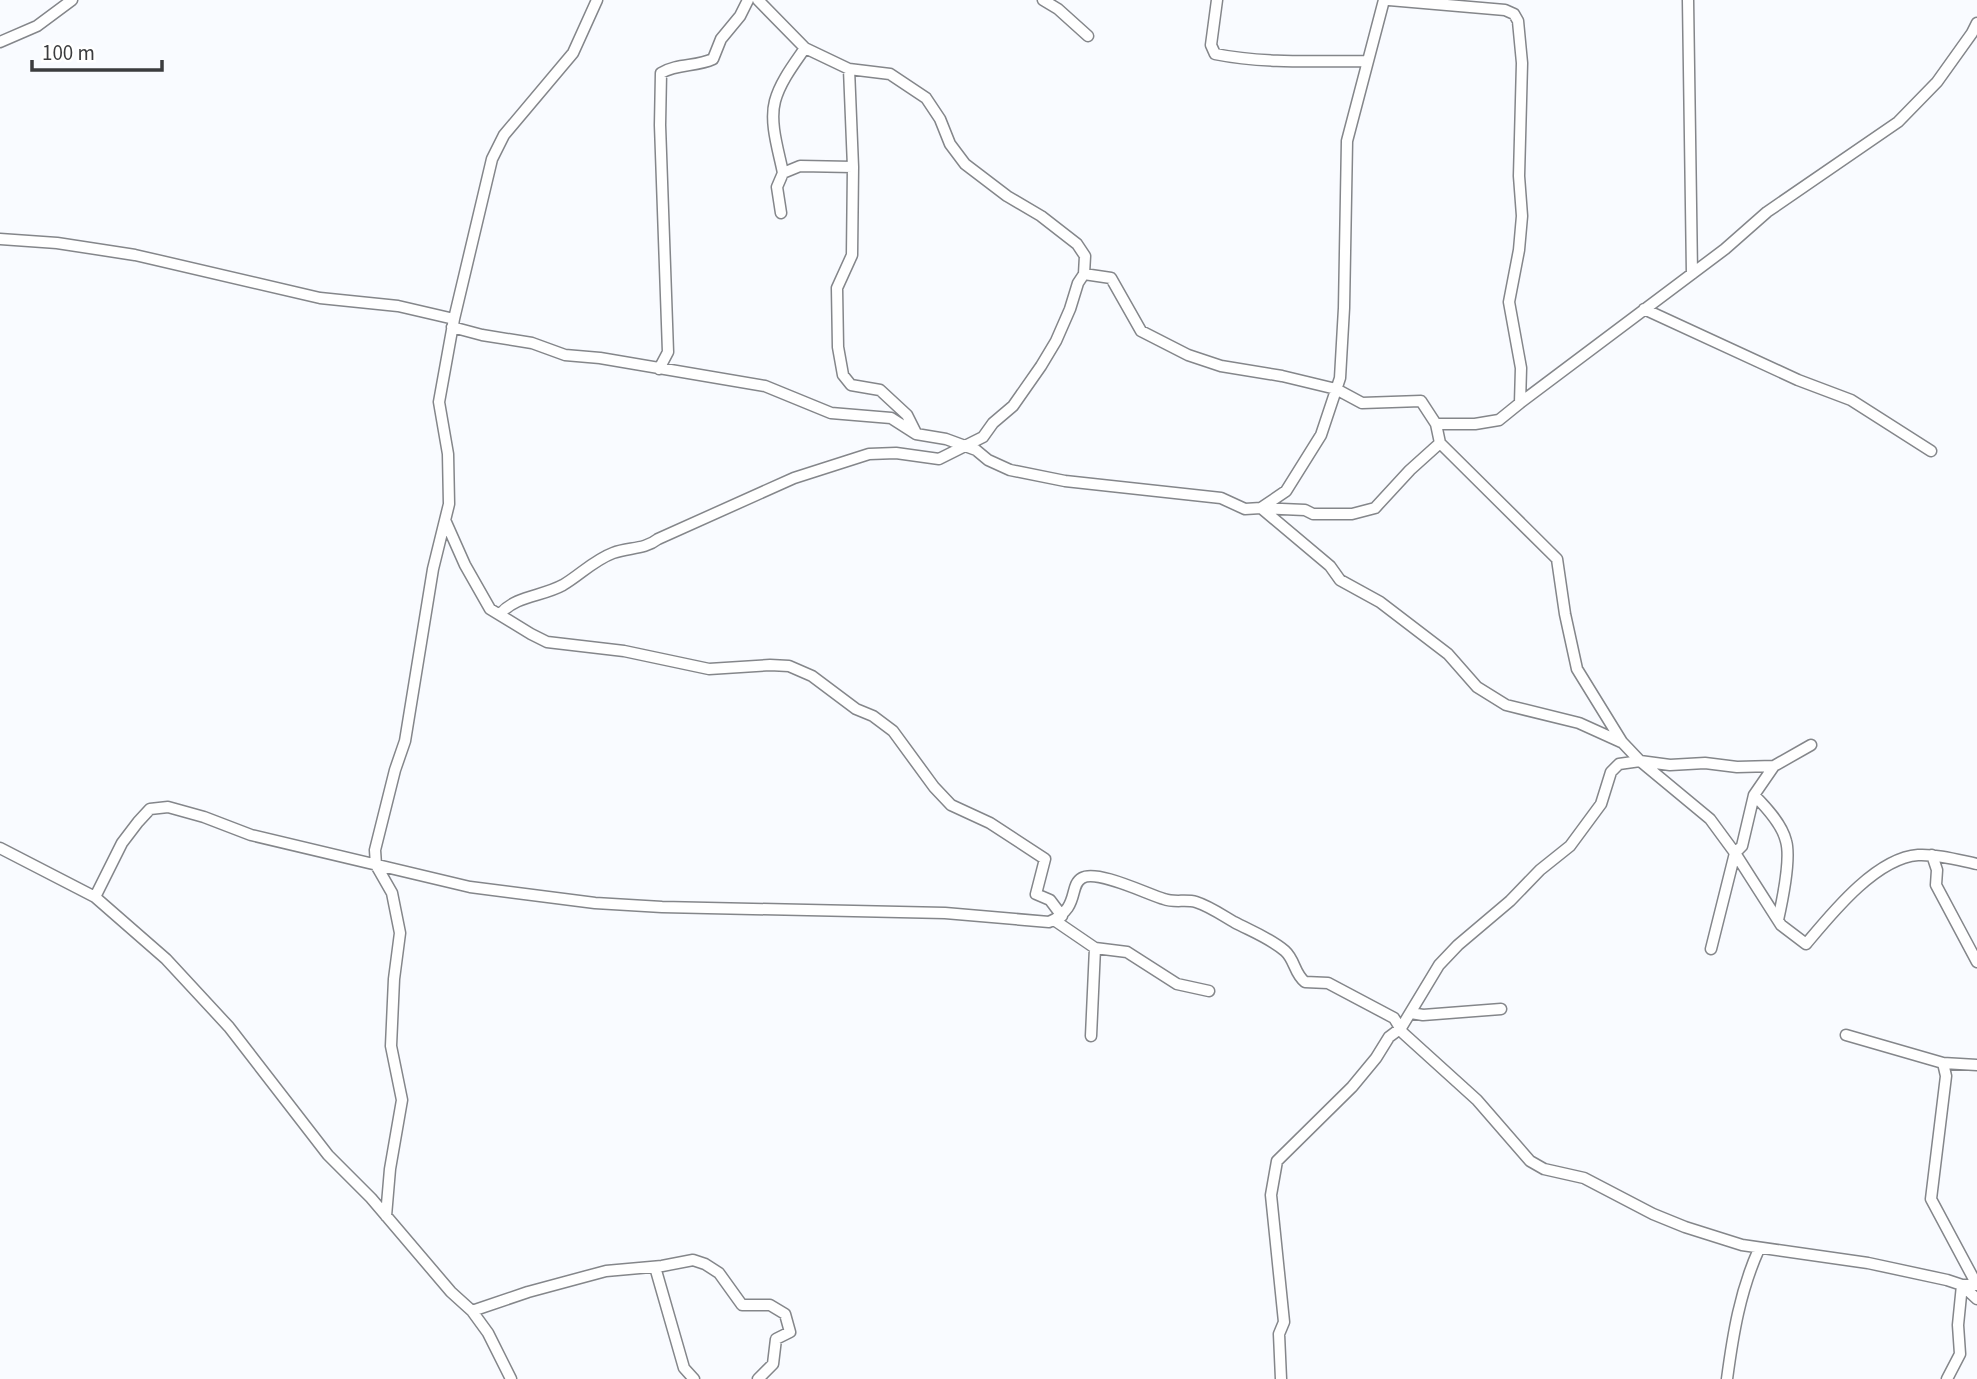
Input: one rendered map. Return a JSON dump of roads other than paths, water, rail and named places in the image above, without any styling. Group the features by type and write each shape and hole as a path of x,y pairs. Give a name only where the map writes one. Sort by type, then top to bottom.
{"street":[{"path":"0,41 37,26 72,0"},
{"path":"386,1216 390,1168 402,1100 391,1046 394,979 400,933 393,893 376,865 374,850 405,741 433,569 449,504 448,454 439,402 453,323 492,159 504,135 573,53 597,0"},
{"path":"659,369 668,352 660,125 661,73 684,64 703,63 713,59 721,39 740,16 748,0"},
{"path":"1043,0 1058,9 1088,36"},
{"path":"1216,0 1211,46 1215,54 1234,58 1368,61"},
{"path":"1261,508 1286,491 1299,472 1321,435 1340,378 1347,141 1387,0 1505,10 1514,14 1518,21 1522,63 1519,176 1521,216 1519,250 1509,302 1521,368 1520,403"},
{"path":"1688,0 1692,274"},
{"path":"500,614 523,598 562,586 596,561 616,552 648,547 658,539 794,478 869,454 896,453 939,459 983,437 993,423 1013,406 1056,341 1070,309 1078,283 1084,274 1085,256 1076,244 1041,216 1007,197 965,164 950,144 940,119 926,98 890,74 849,69 805,48 761,2"},
{"path":"1436,424 1475,424 1499,419 1692,274 1767,212 1898,122 1937,82 1977,23"},
{"path":"781,213 777,187 783,173 775,129 774,103 783,82 805,48"},
{"path":"849,69 853,167 852,255 837,288 838,347 843,375 851,385 880,390 906,415 916,434"},
{"path":"783,173 800,166 853,167"},
{"path":"0,239 57,243 135,255 320,298 398,306 482,335 532,343 565,355 600,358 765,386 831,413 891,418 916,434 947,439 976,450 988,460 1010,470 1065,481 1221,498 1245,509 1352,514 1375,508 1440,443"},
{"path":"1084,274 1111,278 1141,331 1188,355 1221,366 1282,376 1336,389 1362,403 1421,401 1436,424 1440,443 1557,559 1577,669 1622,742 1640,761 1710,819 1778,920 1806,944 1876,870 1897,859 1933,855 1977,864"},
{"path":"1644,309 1798,380 1851,400 1931,451"},
{"path":"1261,508 1330,566 1340,580 1380,602 1448,653 1461,671 1487,693 1506,705 1579,723 1622,742"},
{"path":"445,520 465,565 491,609 547,642 624,651 709,669 789,666 812,676 856,709 873,716 893,731 934,787 951,804 990,823 1045,859 1037,894 1050,900 1058,918 1095,948 1127,952 1177,984 1209,991"},
{"path":"1711,949 1735,853 1742,846 1754,795 1774,766 1811,745"},
{"path":"1281,1379 1279,1334 1284,1322 1272,1195 1277,1161 1352,1087 1389,1037 1401,1028 1438,965 1510,901 1540,870 1570,846 1601,804 1611,772 1619,764 1640,761 1670,765 1705,762 1737,767 1774,766"},
{"path":"1754,795 1768,809 1787,842 1785,886 1778,920"},
{"path":"95,897 122,842 150,809 158,807 180,809 251,835 470,887 595,903 945,913 1049,922 1058,918 1071,905 1076,884 1089,876 1137,887 1166,900 1195,901 1265,937 1287,953 1297,975 1305,982 1328,983 1385,1011 1427,1057 1477,1100 1530,1161 1544,1169 1584,1178 1653,1214 1685,1227 1759,1249 1868,1263 1962,1285 1977,1286 1931,1199 1946,1076 1942,1063"},
{"path":"0,848 95,897 166,959 229,1027 328,1155 386,1216 451,1292 472,1311 488,1333 511,1379"},
{"path":"1933,855 1937,870 1936,885 1977,961"},
{"path":"1091,1036 1095,948"},
{"path":"1411,1013 1423,1015 1501,1009"},
{"path":"1846,1035 1942,1063 1977,1065"},
{"path":"1727,1379 1733,1328 1748,1272 1759,1249"},
{"path":"472,1311 528,1292 606,1271 655,1267 693,1259 705,1264 725,1279 742,1305 770,1305 785,1314 790,1332 776,1339 773,1364 758,1379"},
{"path":"655,1267 684,1368 694,1379"},
{"path":"1962,1285 1977,1299"},
{"path":"1947,1379 1960,1354 1958,1325 1962,1285"}]}
